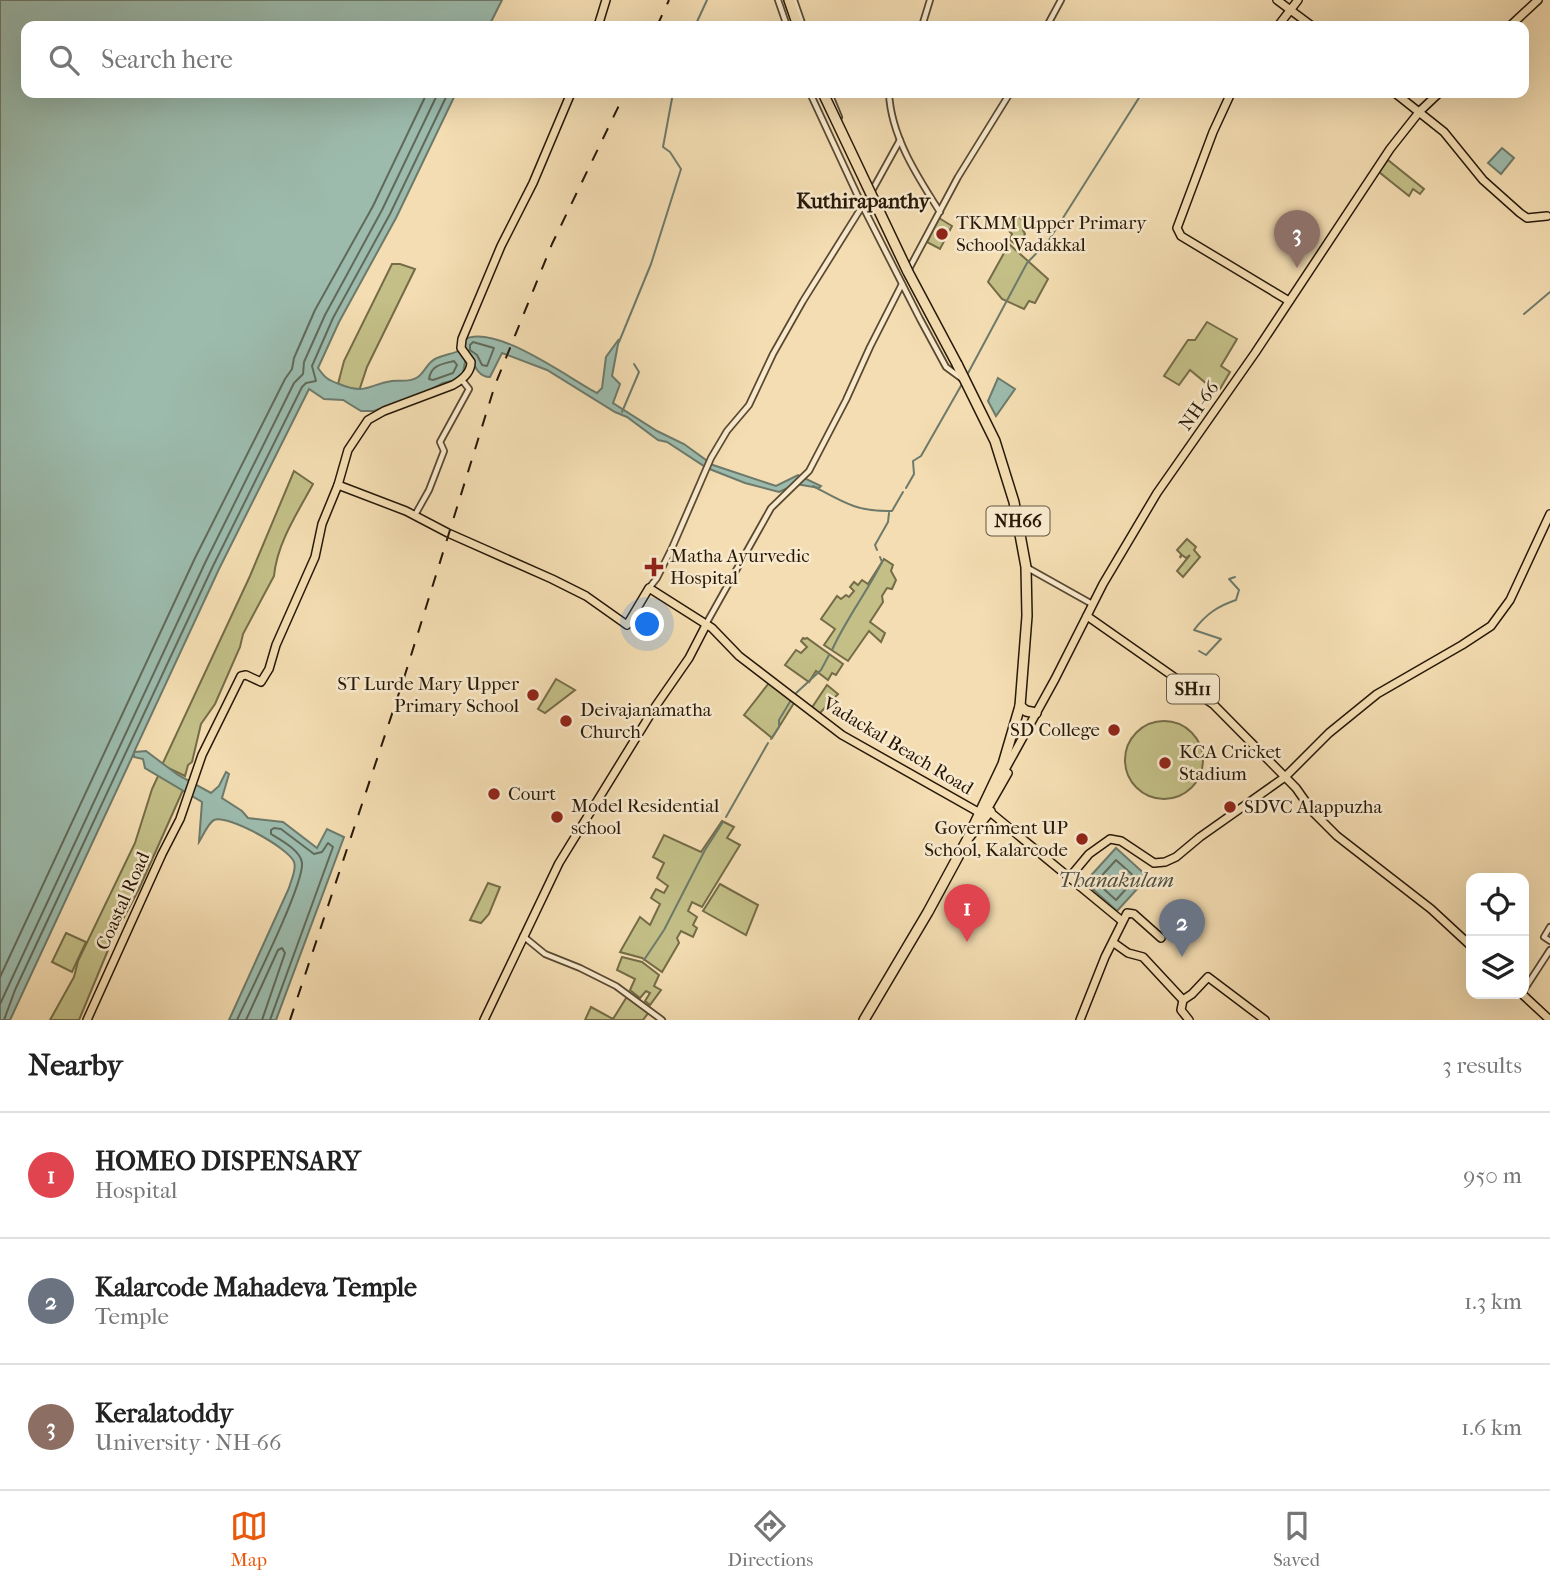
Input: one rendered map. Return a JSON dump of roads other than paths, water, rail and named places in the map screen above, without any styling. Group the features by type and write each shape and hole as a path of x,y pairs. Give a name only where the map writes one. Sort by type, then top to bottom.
{"highway":[{"path":"791,0 799,21"},
{"name":"NH66","path":"826,98 913,283 991,430 1014,502 1026,567 1027,616 1020,706 1009,748 983,812 864,1020"},
{"name":"NH66","path":"915,932 925,908 983,812 1021,691"},
{"path":"1020,706 1026,711 1036,713"}],"main road":[{"path":"600,21 606,0"},
{"path":"1277,0 1305,21"},
{"path":"1282,21 1298,0"},
{"path":"1515,21 1538,0"},
{"path":"569,98 533,183 501,246 468,327 461,348 471,362 471,367 462,380 435,393 384,411 369,420 348,450 338,485 415,515 448,533 527,567 586,596 627,625 649,588"},
{"path":"1229,98 1177,228 1181,236 1289,301"},
{"path":"1402,98 1444,132 1483,180 1517,211 1527,218 1549,215"},
{"name":"NH-66","path":"1008,767 1115,562 1157,493 1391,148 1434,98"},
{"name":"Coastal Road","path":"87,1020 180,818 211,736 241,676 246,675 261,682 269,669 276,645 316,556 322,524 338,485"},
{"path":"1069,878 1089,854 1103,841 1111,838 1121,841 1148,861 1165,862 1285,777 1329,733 1377,694 1491,626 1510,600 1550,514"},
{"name":"Vadackal Beach Road","path":"649,588 712,628 739,656 842,735 983,812 1122,921"},
{"name":"SH11","path":"1087,616 1211,703 1245,734 1337,836 1431,909 1466,941"},
{"path":"484,1020 559,863 689,657 706,625"},
{"path":"983,812 1008,767"},
{"path":"983,812 1003,782 1009,771 1008,767"},
{"path":"1080,1020 1105,957 1129,912 1161,938"},
{"path":"1114,943 1128,953 1143,957 1182,1000 1181,1010 1189,1020"},
{"path":"1182,1000 1192,994 1208,977 1265,1020"},
{"path":"1529,998 1550,1020"}],"street":[{"path":"778,0 785,21"},
{"path":"924,21 930,0"},
{"path":"1050,21 1061,0"},
{"path":"812,98 862,205 946,367 966,382"},
{"path":"831,98 957,364"},
{"path":"890,98 892,118 900,141 940,212"},
{"path":"910,267 958,177 1007,98"},
{"path":"649,588 672,548 711,458 727,431 749,405 773,354 900,141"},
{"path":"706,625 771,508 805,474 846,400 902,284"},
{"path":"415,515 429,490 444,451 440,442 469,389 462,380"},
{"path":"1026,567 1093,605"},
{"path":"1550,927 1544,937 1550,941"},
{"path":"523,936 545,954 616,986 662,1020"},
{"path":"1529,983 1550,950"}],"water":[{"path":"0,0 502,0 492,21 21,21 21,98 454,98 396,218 339,322 318,368 323,374 332,381 355,389 392,381 412,380 421,375 434,360 463,349 463,340 476,336 493,339 531,354 597,393 602,388 606,357 619,339 612,376 620,384 613,403 657,431 684,444 713,465 776,486 798,475 821,486 819,488 796,484 779,492 745,483 707,468 547,370 502,353 490,377 480,373 471,358 465,362 463,373 457,380 374,411 361,411 343,400 324,399 309,389 219,569 134,752 146,751 178,775 211,793 219,786 226,772 229,774 222,798 248,818 283,822 317,848 327,829 344,837 276,1020 229,1020 289,888 294,862 270,841 231,822 214,820 199,842 202,802 145,768 143,759 134,757 134,753 10,1020 0,1020"},
{"path":"1502,148 1514,158 1501,174 1488,163"},
{"path":"998,378 1015,389 996,416 988,401"},
{"name":"Thanakulam","path":"1116,848 1148,877 1117,911 1085,882"}],"waterway":[{"path":"697,21 707,0"},
{"path":"619,342 651,264 681,169 670,152 663,147 672,98"},
{"path":"966,377 1027,263 1049,240 1139,98"},
{"path":"1524,314 1550,292"},
{"path":"622,412 639,372 634,364"},
{"path":"906,488 914,474 913,461 921,456 962,384"},
{"path":"813,486 851,505 880,511 892,511 903,492"},
{"path":"877,550 875,545 888,522 889,513"},
{"path":"832,650 882,562 880,557"},
{"path":"1199,651 1206,655 1221,639 1194,630 1213,611 1236,600 1239,590 1229,579 1235,577"},
{"path":"794,695 821,670 829,655"},
{"path":"771,739 791,700"},
{"path":"726,817 768,743"},
{"path":"644,960 664,930 705,850 723,822"}],"railway":[{"path":"659,21 669,0"},
{"path":"290,1020 404,678 495,385 552,244 623,98"}],"place":[{"name":"TKMM Upper Primary School Vadakkal","path":"942,234"},
{"name":"Keralatoddy","path":"1297,268"},
{"name":"Matha Ayurvedic Hospital","path":"654,567"},
{"name":"ST Lurde Mary Upper Primary School","path":"533,695"},
{"name":"Deivajanamatha Church","path":"566,721"},
{"name":"SD College","path":"1114,730"},
{"name":"KCA Cricket Stadium","path":"1165,763"},
{"name":"Court","path":"494,794"},
{"name":"SDVC Alappuzha","path":"1230,807"},
{"name":"Model Residential school","path":"557,817"},
{"name":"Government UP School, Kalarcode","path":"1082,839"},
{"name":"HOMEO DISPENSARY","path":"967,942"},
{"name":"Kalarcode Mahadeva Temple","path":"1182,957"}],"district":[{"name":"Kuthirapanthy","path":"863,201"}]}
